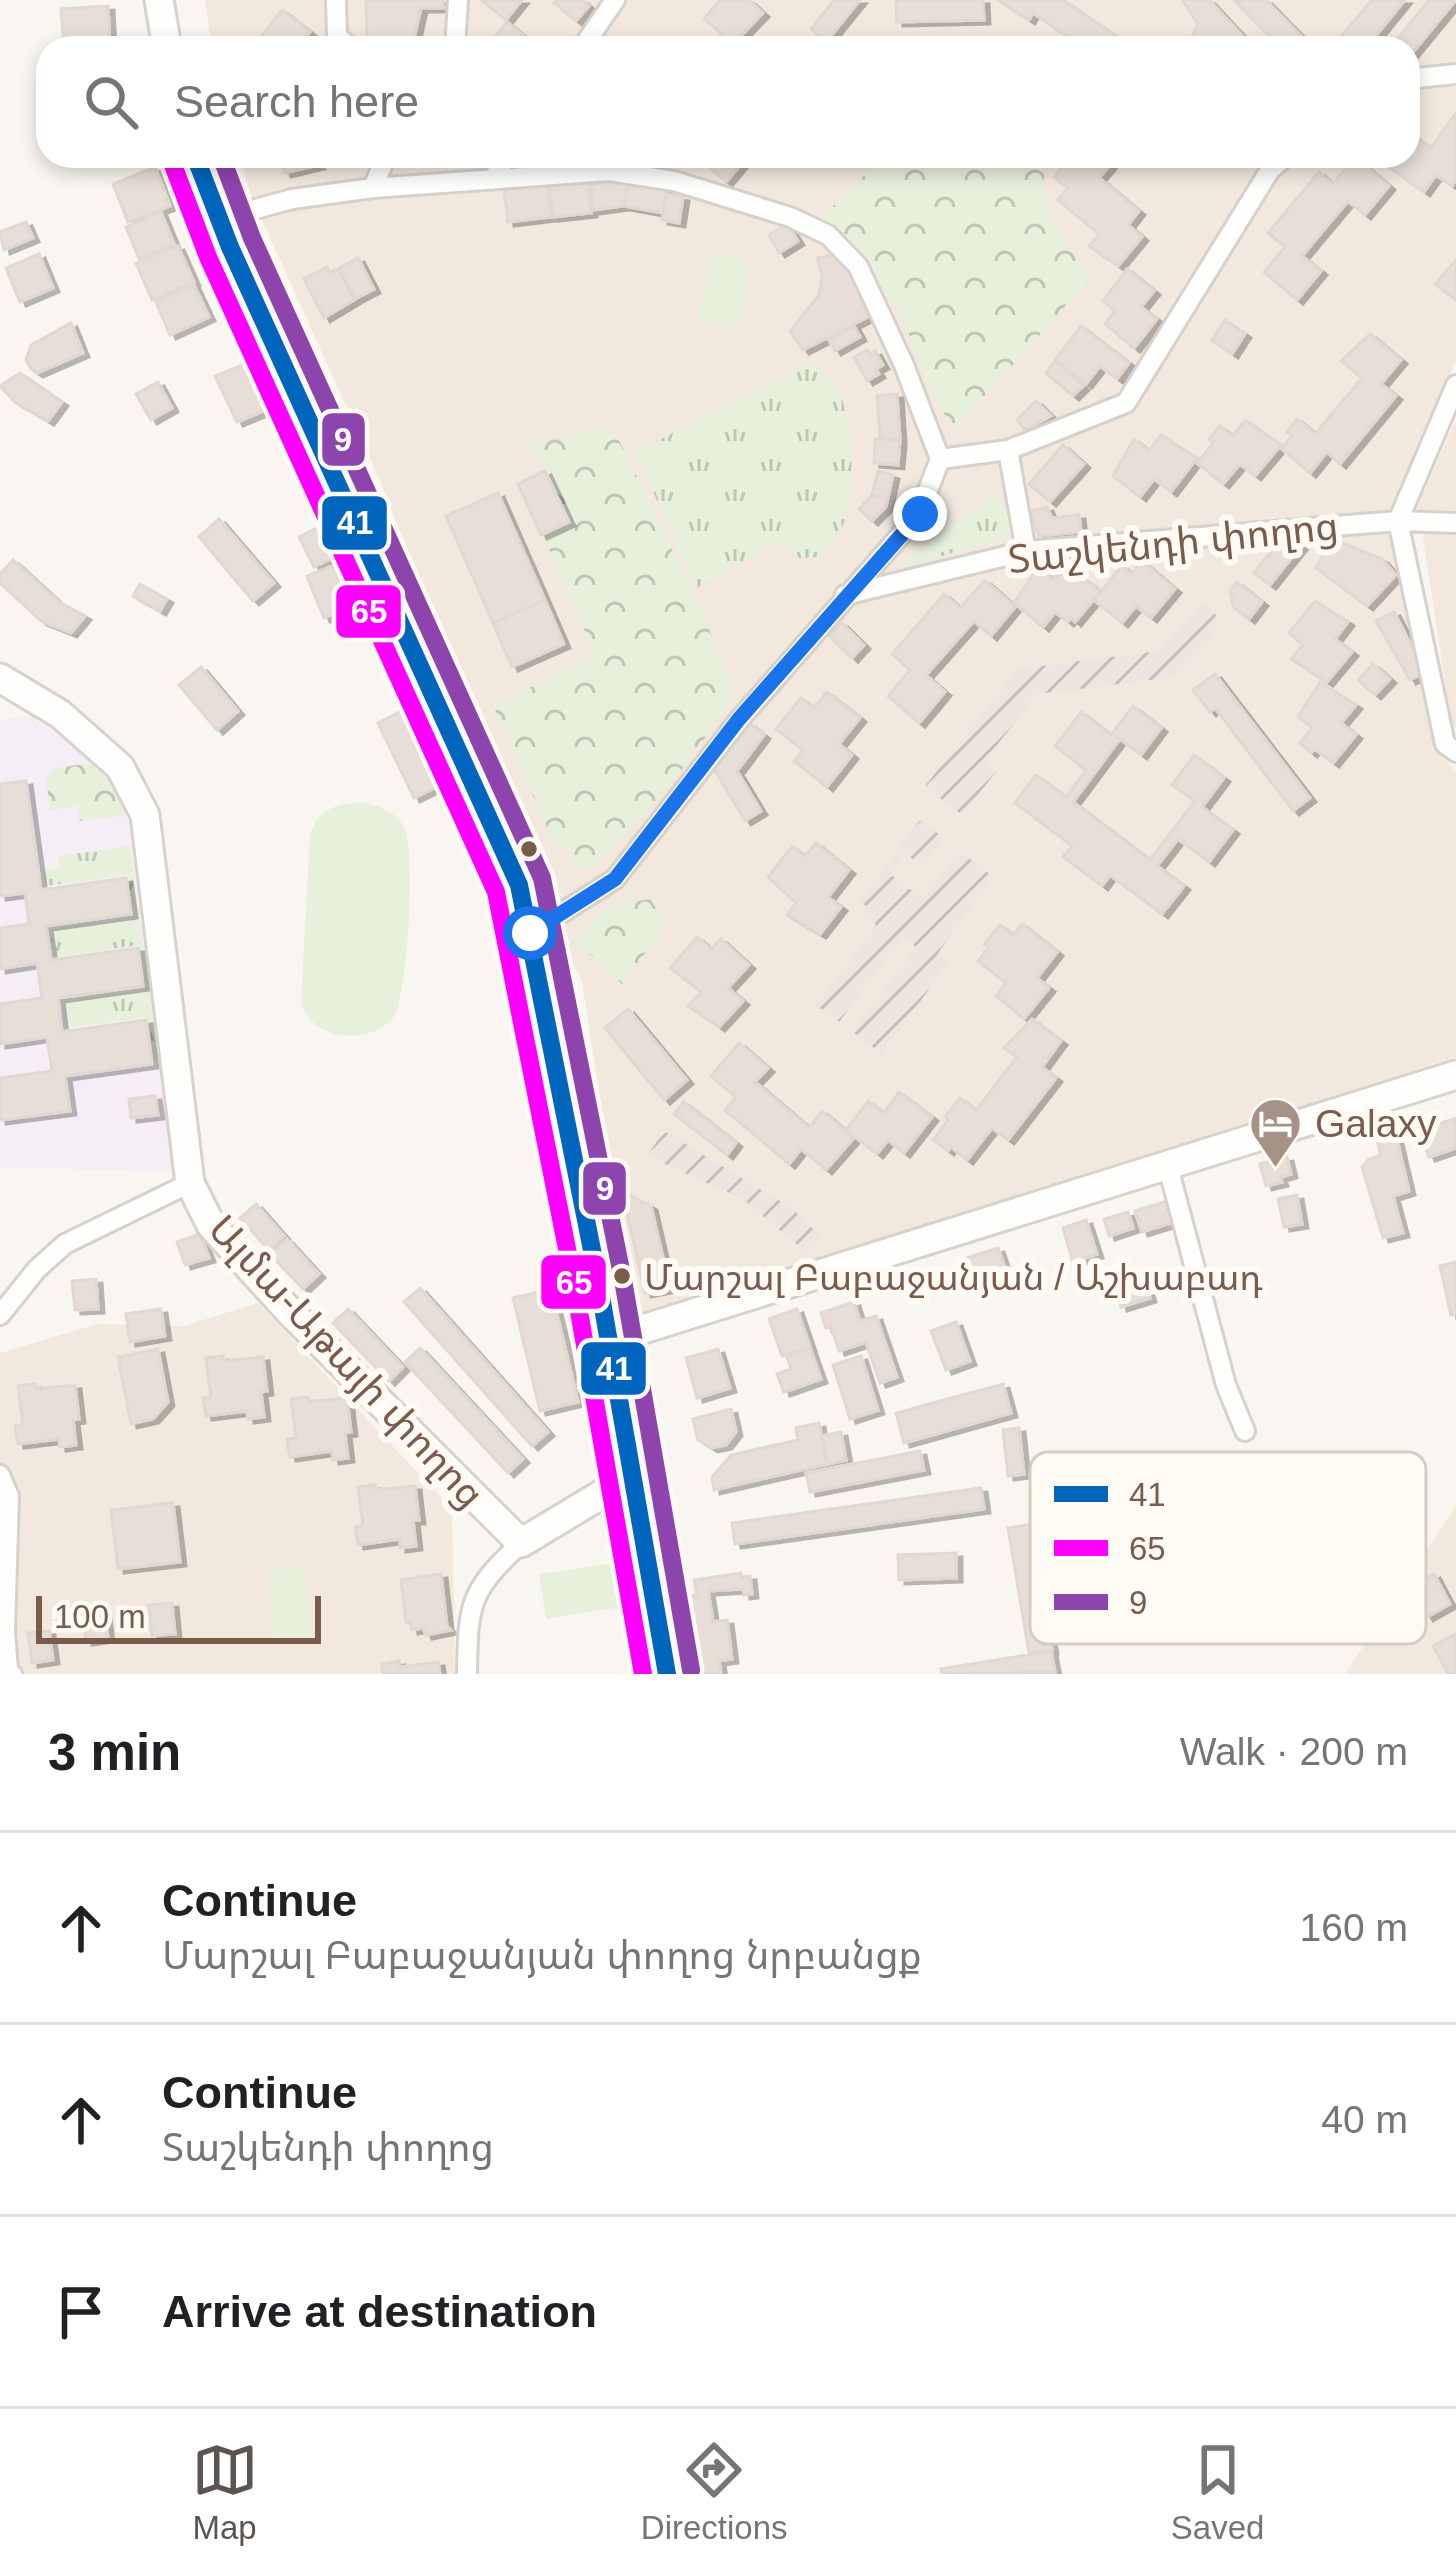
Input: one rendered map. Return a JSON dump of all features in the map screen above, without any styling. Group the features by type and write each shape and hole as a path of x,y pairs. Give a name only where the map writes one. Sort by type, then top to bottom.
{"street":[{"path":"159,0 165,36"},
{"path":"336,0 338,36"},
{"path":"456,36 458,0"},
{"path":"590,36 615,0"},
{"path":"1420,78 1456,74"},
{"path":"200,168 510,860 530,933 667,1674"},
{"path":"374,188 382,168"},
{"path":"492,180 500,168"},
{"path":"940,458 1008,450 1126,403 1272,168"},
{"path":"219,219 292,199 374,188 609,171 674,181 790,217 844,248 869,286 940,458 920,514 739,719 615,879 530,933"},
{"path":"1456,385 1398,520 1445,744 1456,752"},
{"path":"1008,450 1027,551"},
{"name":"Տաշկենդի փողոց","path":"845,595 1027,551 1398,520 1456,523"},
{"name":"Ալմա-Աթայի փողոց","path":"0,678 59,714 120,767 145,815 190,1183 211,1225 520,1543"},
{"path":"608,1340 1456,1075"},
{"path":"1168,1167 1226,1385 1245,1431"},
{"path":"0,1315 65,1244 190,1183"},
{"path":"0,1475 9,1496 5,1631 8,1670 13,1674"},
{"path":"467,1674 468,1626 481,1581 520,1543 632,1476"}],"shaded area":[{"path":"205,0 1456,0 1456,360 1388,530 1434,750 1456,771 1456,1057 635,1321 582,981 546,913 382,485 250,193 244,168 1420,168 1420,36 210,36"},
{"path":"1456,420 1456,728 1452,727 1418,505"},
{"path":"1204,603 1216,615 1214,637 1175,677 1038,694 984,761 996,772 962,815 925,786 1018,669 1158,651"},
{"path":"29,716 127,777 178,1172 0,1167 0,720"},
{"path":"920,820 944,838 923,867 906,854 891,875 923,899 959,851 994,877 938,953 949,962 882,1054 853,1032 916,947 903,937 839,1022 816,1005 876,925 862,914 867,907 860,901"},
{"path":"664,1131 793,1209 823,1239 806,1252 743,1199 647,1156"},
{"path":"258,1303 452,1509 455,1674 0,1674 0,1353 97,1324 184,1326"},
{"path":"1456,1506 1456,1674 1345,1674 1365,1644 1426,1644 1426,1551"}],"green space":[{"path":"872,168 1045,168 1044,193 1052,221 1092,276 956,429 934,397 910,337 882,288 821,218"},
{"path":"712,252 752,262 737,329 698,319"},
{"path":"809,364 833,379 845,410 851,474 842,527 818,557 799,558 785,544 774,545 697,588 635,452"},
{"path":"604,427 620,442 701,609 735,694 687,763 632,829 592,868 575,868 571,847 556,847 493,705 596,657 544,537 572,522 529,445"},
{"path":"996,494 1014,520 1008,538 905,566 904,558"},
{"path":"93,763 124,787 128,815 80,821 77,806 50,810 46,779 55,768"},
{"path":"366,803 383,808 404,827 409,924 403,983 393,1018 373,1032 349,1036 317,1026 301,1003 310,834 332,808"},
{"path":"130,846 159,1060 154,1061 148,1017 66,1028 62,1001 145,990 139,945 54,957 50,929 134,917 128,875 45,886 43,871 60,868 58,856"},
{"path":"650,899 666,923 623,985 577,942 605,907"},
{"path":"615,1563 622,1607 546,1619 539,1574"},
{"path":"304,1567 312,1639 275,1644 267,1571"}],"building":[{"path":"366,0 443,0 444,8 421,8 415,36 367,36"},
{"path":"481,0 522,0 506,20"},
{"path":"582,0 589,6 576,21 554,3"},
{"path":"720,0 749,0 763,13 741,36 720,36 704,19"},
{"path":"834,0 860,0 831,36 819,36 811,29"},
{"path":"896,0 983,0 984,20 897,22"},
{"path":"998,0 1063,0 1116,36 1067,36 1033,13 1029,20"},
{"path":"1182,0 1209,0 1243,36 1193,36 1198,24"},
{"path":"1234,0 1266,0 1301,36 1269,36"},
{"path":"1372,0 1405,0 1376,36 1341,36"},
{"path":"1429,0 1456,0 1420,44 1420,36 1400,36"},
{"path":"108,6 110,36 63,36 61,9"},
{"path":"282,10 310,32 307,36 261,36"},
{"path":"507,22 524,36 496,36"},
{"path":"1456,113 1456,180 1452,186 1436,175 1424,192 1390,168 1420,168 1420,140 1431,148"},
{"path":"155,168 170,206 128,222 113,184"},
{"path":"710,168 738,168 726,182"},
{"path":"1061,168 1107,168 1099,178 1139,211 1128,225 1142,237 1118,266 1089,246 1099,234 1058,200 1068,188 1054,177"},
{"path":"1346,168 1368,168 1389,186 1365,215 1348,201 1302,256 1321,271 1297,300 1264,272 1285,247 1268,233 1319,172 1333,184"},
{"path":"588,180 591,213 553,217 549,183"},
{"path":"629,181 624,206 593,210 591,184"},
{"path":"629,181 668,188 663,213 624,206"},
{"path":"547,183 551,217 508,222 504,188"},
{"path":"666,194 683,197 679,223 662,220"},
{"path":"161,212 174,244 139,259 126,227"},
{"path":"26,222 33,238 4,250 0,232"},
{"path":"787,224 798,241 779,253 769,235"},
{"path":"178,246 194,282 152,300 136,263"},
{"path":"39,254 53,288 20,302 6,268"},
{"path":"839,254 874,314 803,350 790,331 819,295 822,275 817,258"},
{"path":"358,258 374,289 355,299 339,268"},
{"path":"1456,260 1456,300 1435,284"},
{"path":"327,267 330,273 338,269 354,300 324,318 304,279"},
{"path":"1127,269 1154,291 1141,307 1157,319 1134,348 1105,324 1115,311 1103,301"},
{"path":"194,285 209,317 170,335 156,302"},
{"path":"1225,320 1245,334 1232,354 1212,340"},
{"path":"71,323 83,353 37,373 31,369 26,360 31,345"},
{"path":"854,326 860,337 835,351 829,340"},
{"path":"1081,326 1129,363 1117,379 1100,366 1086,384 1055,360"},
{"path":"1370,334 1401,360 1381,384 1396,396 1340,464 1327,452 1310,473 1281,448 1292,436 1287,432 1297,419 1315,434 1362,378 1341,361"},
{"path":"875,351 883,365 867,381 854,357"},
{"path":"1055,361 1083,386 1073,396 1046,373"},
{"path":"245,364 266,410 237,422 215,376"},
{"path":"20,373 62,402 48,421 15,402 0,386"},
{"path":"158,382 172,408 151,420 136,394"},
{"path":"897,394 900,439 880,438 877,396"},
{"path":"1036,401 1051,416 1025,430 1017,420"},
{"path":"1245,420 1281,445 1255,476 1240,464 1223,484 1197,463 1220,426 1233,436"},
{"path":"1161,435 1197,458 1171,492 1154,479 1140,497 1113,476 1134,439 1149,451"},
{"path":"875,439 900,440 898,465 874,463"},
{"path":"1063,445 1084,464 1050,502 1029,484"},
{"path":"545,471 569,522 541,535 518,484"},
{"path":"878,471 893,475 888,498 872,495"},
{"path":"498,493 545,600 493,623 446,516"},
{"path":"872,495 888,498 872,521 859,509"},
{"path":"1047,507 1052,518 1079,515 1081,532 1039,536 1030,511"},
{"path":"219,519 274,583 253,601 199,537"},
{"path":"321,526 336,556 314,567 299,537"},
{"path":"1285,534 1301,546 1270,585 1254,573"},
{"path":"1332,539 1382,559 1396,575 1367,606 1316,568"},
{"path":"13,560 59,602 85,616 71,633 41,621 0,583 0,574"},
{"path":"1142,561 1175,589 1151,618 1136,606 1122,623 1094,600 1122,566 1131,574"},
{"path":"335,565 351,607 324,618 307,576"},
{"path":"1065,565 1101,591 1075,622 1055,612 1043,627 1014,603 1038,567 1053,580"},
{"path":"985,580 1015,607 991,636 974,621 926,675 945,692 919,723 888,696 910,670 892,654 944,594 960,608"},
{"path":"1237,582 1262,602 1249,619 1234,608 1230,591"},
{"path":"140,584 167,599 160,611 133,596"},
{"path":"545,600 564,644 512,667 493,623"},
{"path":"1315,601 1348,622 1335,639 1352,652 1327,682 1291,659 1303,645 1289,633"},
{"path":"1394,612 1425,672 1410,680 1376,621"},
{"path":"842,623 864,645 852,658 829,636"},
{"path":"1373,664 1390,679 1375,695 1358,680"},
{"path":"201,667 238,711 217,730 179,685"},
{"path":"1215,674 1310,798 1293,811 1215,708 1210,712 1193,690"},
{"path":"1320,682 1356,705 1341,723 1356,735 1333,763 1300,743 1312,728 1298,717"},
{"path":"827,692 860,718 839,744 852,755 827,787 794,761 803,750 776,729 801,698 814,708"},
{"path":"1133,706 1161,728 1141,755 1120,739 1073,802 1150,860 1195,801 1172,785 1194,755 1224,778 1202,807 1233,830 1209,862 1178,839 1157,866 1184,886 1162,914 1110,875 1102,886 1063,857 1072,846 1015,803 1036,775 1066,797 1086,770 1055,746 1081,712 1111,735"},
{"path":"408,708 444,783 414,798 378,723"},
{"path":"749,723 764,735 737,771 761,811 745,821 714,769"},
{"path":"26,781 41,890 126,878 131,914 46,926 51,960 138,948 143,986 58,998 62,1032 146,1020 152,1064 65,1076 70,1111 0,1120 0,1078 52,1071 47,1037 0,1044 0,1004 42,998 37,963 0,969 0,928 29,924 25,893 0,896 0,784"},
{"path":"816,843 849,870 828,897 841,907 820,934 787,915 796,903 768,877 792,846 805,856"},
{"path":"1022,924 1057,952 1037,978 1049,988 1024,1019 996,996 1006,983 978,961 989,947 984,944 1000,925 1013,935"},
{"path":"697,937 711,949 721,939 749,965 728,988 743,1001 719,1027 688,1006 701,992 670,968"},
{"path":"628,1009 687,1080 664,1100 605,1028"},
{"path":"1032,1019 1061,1041 1042,1067 1056,1078 1008,1140 992,1128 967,1160 951,1147 948,1151 933,1140 948,1120 945,1117 960,1098 976,1110 1017,1057 1004,1048"},
{"path":"739,1043 768,1068 755,1082 809,1128 822,1111 854,1138 826,1170 801,1149 789,1164 725,1110 736,1097 711,1076"},
{"path":"899,1092 932,1117 904,1153 888,1140 877,1154 846,1130 868,1101 884,1113"},
{"path":"155,1096 158,1115 131,1118 129,1099"},
{"path":"684,1102 736,1143 727,1155 674,1114"},
{"path":"1456,1118 1456,1148 1429,1157 1419,1131"},
{"path":"1394,1127 1409,1191 1393,1196 1403,1233 1383,1238 1362,1167 1381,1155 1375,1133"},
{"name":"Galaxy","path":"1287,1157 1291,1174 1266,1186 1260,1164"},
{"path":"622,1191 651,1206 670,1288 645,1293"},
{"path":"1297,1195 1302,1224 1284,1227 1278,1199"},
{"path":"1171,1200 1177,1221 1142,1232 1135,1211"},
{"path":"256,1204 284,1236 269,1250 240,1218"},
{"path":"1128,1212 1133,1228 1109,1236 1104,1219"},
{"path":"1086,1220 1097,1254 1073,1262 1063,1228"},
{"path":"200,1234 209,1258 185,1265 177,1242"},
{"path":"287,1239 319,1274 303,1289 270,1254"},
{"path":"998,1248 1006,1271 971,1282 963,1259"},
{"path":"1456,1262 1456,1314 1451,1315 1440,1266"},
{"path":"96,1279 98,1309 75,1310 72,1281"},
{"path":"1145,1282 1150,1298 1121,1307 1117,1290"},
{"path":"420,1288 548,1432 532,1446 404,1302"},
{"path":"551,1289 578,1402 540,1411 513,1298"},
{"path":"854,1302 860,1321 876,1316 897,1377 880,1383 866,1342 839,1351 821,1313"},
{"path":"161,1309 165,1336 130,1342 126,1314"},
{"path":"348,1309 403,1367 389,1381 333,1323"},
{"path":"797,1309 810,1347 782,1356 769,1319"},
{"path":"956,1322 970,1361 946,1370 931,1331"},
{"path":"420,1348 523,1459 508,1473 405,1362"},
{"path":"810,1348 821,1379 784,1392 777,1374 791,1369 787,1357"},
{"path":"158,1349 168,1402 153,1419 131,1424 118,1357"},
{"path":"718,1349 730,1388 697,1398 686,1358"},
{"path":"223,1356 224,1361 263,1357 264,1417 248,1419 247,1411 206,1416 203,1398 211,1397 206,1358"},
{"path":"861,1356 878,1410 850,1419 833,1365"},
{"path":"35,1384 36,1389 75,1385 76,1445 60,1447 59,1439 18,1444 15,1426 23,1425 18,1386"},
{"path":"1003,1384 1011,1413 904,1443 896,1413"},
{"path":"308,1397 308,1402 347,1398 348,1458 333,1460 332,1451 290,1457 287,1439 296,1438 291,1399"},
{"path":"731,1409 736,1432 726,1445 712,1448 698,1440 693,1419"},
{"path":"819,1423 827,1464 714,1490 712,1477 731,1455 798,1440 796,1428"},
{"path":"1019,1428 1024,1474 1008,1476 1003,1430"},
{"path":"841,1432 846,1460 828,1464 822,1436"},
{"path":"920,1451 924,1470 810,1492 806,1473"},
{"path":"375,1485 376,1490 415,1486 416,1546 400,1548 400,1539 358,1545 355,1527 363,1525 358,1487"},
{"path":"981,1488 984,1509 735,1544 732,1523"},
{"path":"173,1503 180,1562 118,1569 111,1510"},
{"path":"1030,1524 1030,1644 1051,1644 1052,1650 1029,1653 1008,1528"},
{"path":"956,1553 956,1578 899,1580 898,1555"},
{"path":"741,1573 741,1577 750,1576 752,1594 744,1595 743,1589 708,1591 713,1622 727,1620 732,1659 719,1661 721,1674 702,1674 690,1596 697,1595 694,1580"},
{"path":"441,1574 451,1630 426,1635 423,1628 412,1630 411,1623 406,1623 401,1580"},
{"path":"1434,1574 1450,1604 1427,1617 1426,1615 1426,1579"},
{"path":"172,1603 175,1634 152,1636 149,1605"},
{"path":"104,1608 108,1638 86,1641 83,1610"},
{"path":"49,1631 53,1660 32,1663 28,1633"},
{"path":"1456,1634 1456,1672 1448,1674 1433,1646"},
{"path":"1051,1651 1055,1672 942,1674 941,1669"},
{"path":"399,1661 400,1667 438,1662 440,1674 383,1674 382,1664"}],"transit line":[{"name":"65","path":"174,168 208,257 496,892 575,1289 643,1674"},
{"name":"41","path":"200,168 230,247 519,885 599,1285 667,1674"},
{"name":"9","path":"226,168 252,238 542,878 623,1280 691,1670"}],"place":[{"name":"Galaxy","path":"1276,1169"},
{"name":"Մարշալ Բաբաջանյան / Աշխաբադ","path":"622,1276"}],"route":[{"path":"530,933 615,879 739,719 920,514"}]}
